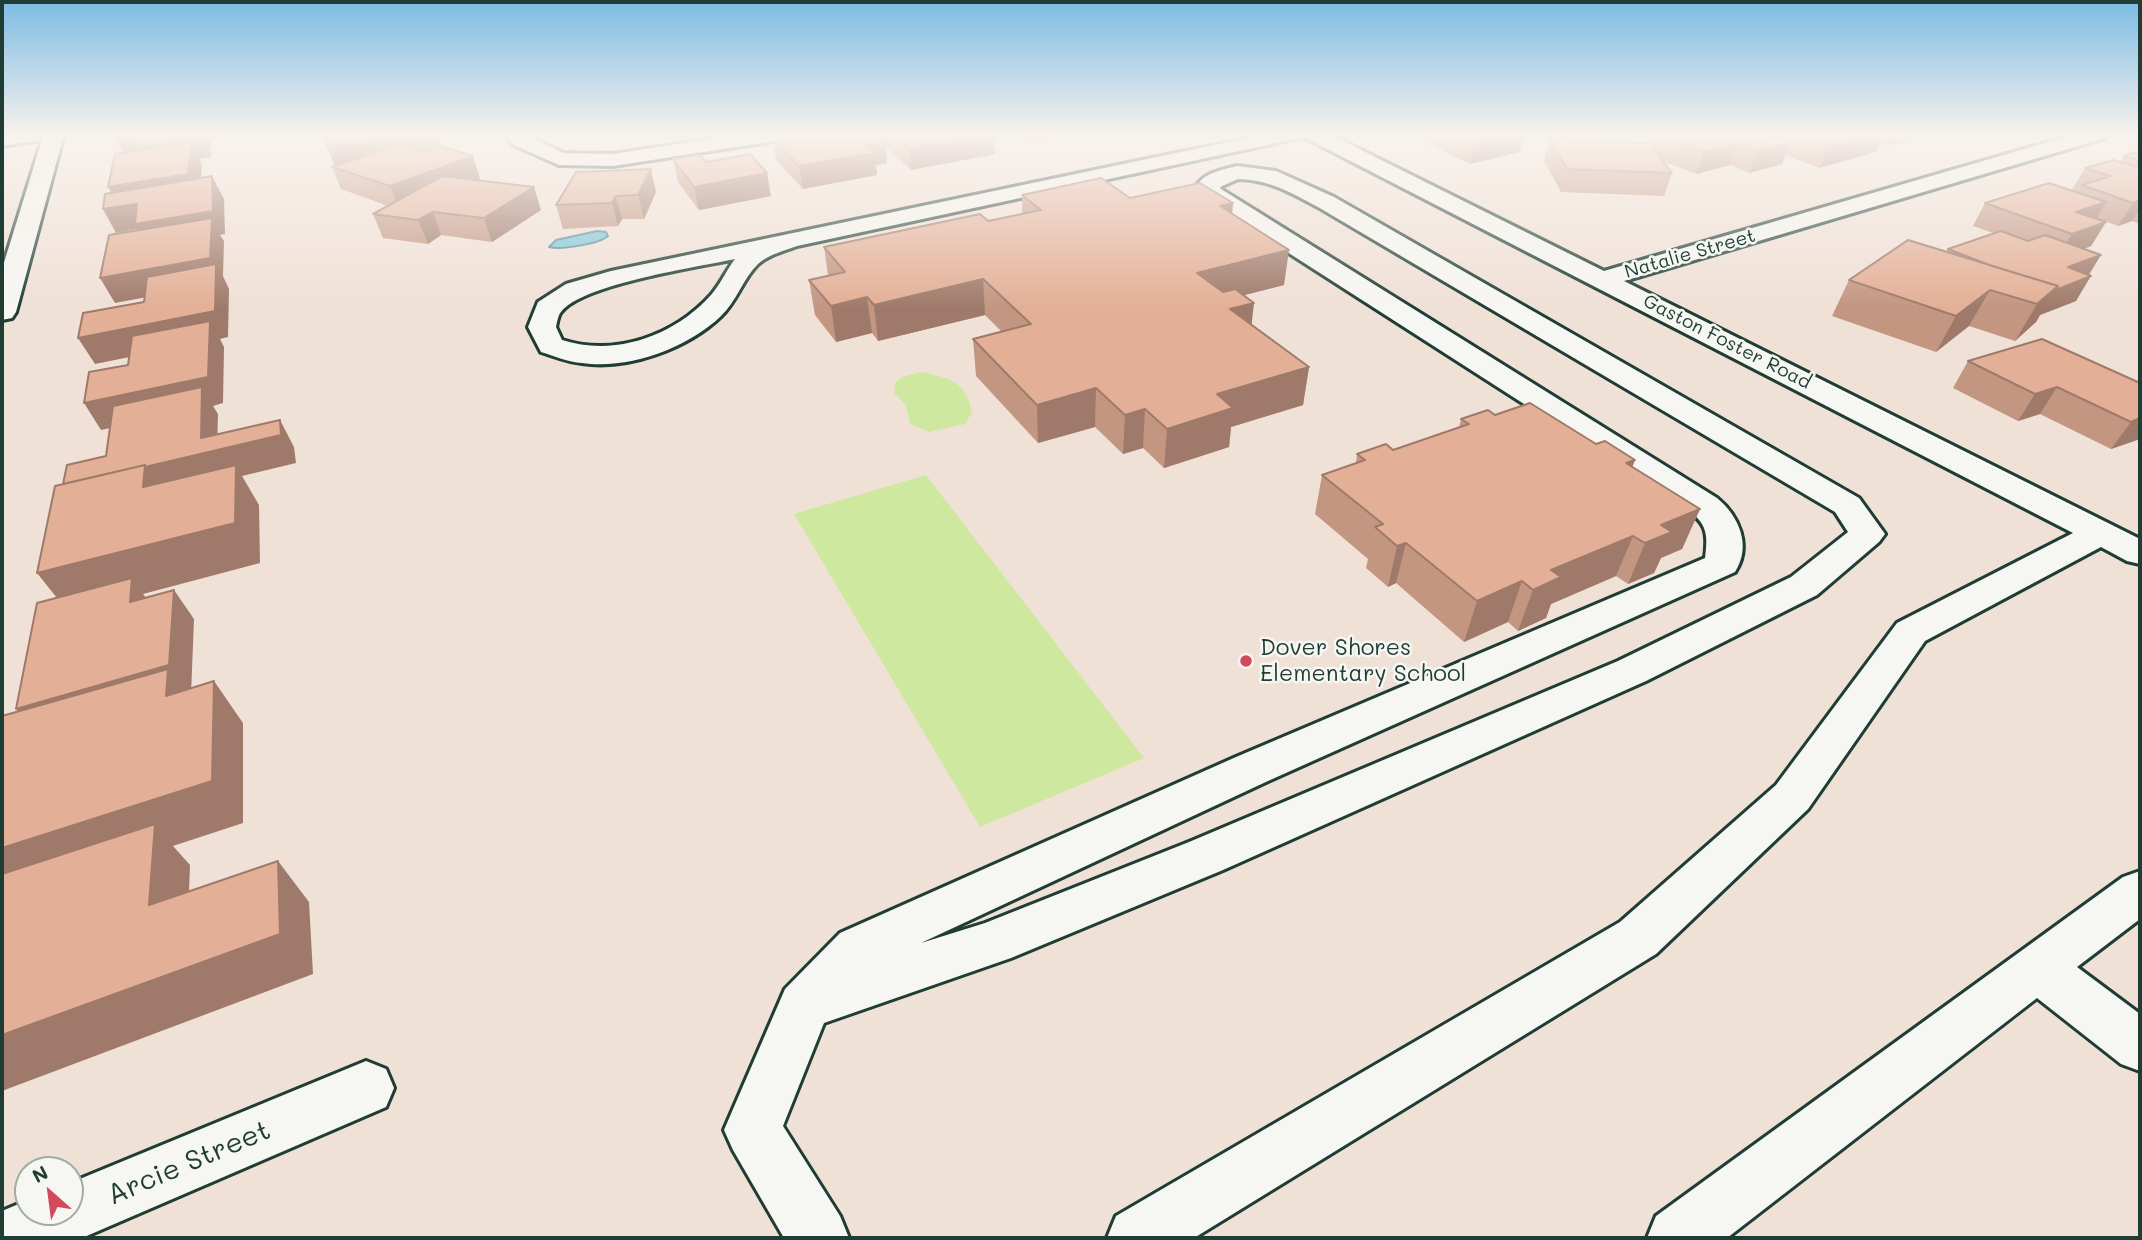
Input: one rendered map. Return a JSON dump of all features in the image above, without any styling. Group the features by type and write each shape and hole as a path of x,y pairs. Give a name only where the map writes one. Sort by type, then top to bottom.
{"street":[{"path":"3,304 37,192"},
{"path":"799,237 752,256 734,277 724,297 699,324 660,342 622,353 583,355 551,346 542,327 548,307 575,290 620,276 799,237 1017,192"},
{"path":"818,1238 753,1130 804,1006 858,949 1252,769 1722,564 1727,538 1717,515 1683,490 1211,192"},
{"path":"804,1006 993,942 1206,856 1632,671 1804,586 1867,534 1847,505 1305,192"},
{"name":"Gaston Foster Road","path":"1429,192 2120,543"},
{"name":"Natalie Street","path":"1604,279 1901,192"},
{"path":"1138,1238 1638,938 1792,797 1911,632 2120,543"},
{"path":"1678,1238 2140,891"},
{"path":"2039,969 2140,1046"},
{"name":"Arcie Street","path":"11,1238 366,1088"}],"green space":[{"path":"922,372 948,379 961,387 972,412 965,424 929,432 910,424 906,405 894,393 895,383 902,377"},
{"path":"926,475 1144,758 980,827 794,514"}],"water":[{"path":"597,231 606,232 608,236 580,246 549,247 556,240"}],"building":[{"path":"212,192 213,211 135,224 137,204 103,209 105,194"},
{"path":"413,192 526,192 484,218 433,212 418,220 373,214"},
{"path":"564,192 640,192 638,195 616,196 612,203 556,205"},
{"path":"1037,192 1121,192 1130,198 1159,192 1215,192 1233,203 1220,206 1289,250 1197,273 1223,292 1235,289 1254,303 1230,309 1309,367 1217,394 1233,408 1167,429 1145,409 1125,415 1096,388 1037,405 973,339 1031,324 983,279 874,305 867,297 831,306 809,280 845,272 824,247 980,214 988,221 1041,210 1022,195"},
{"path":"2021,192 2076,192 2106,202 2076,212 2106,222 2072,234 1985,203"},
{"path":"2101,192 2140,192 2140,200 2133,203"},
{"path":"212,218 210,258 100,278 109,235"},
{"path":"2001,231 2028,241 2045,235 2101,255 2068,267 2091,276 2056,290 2058,286 1948,249"},
{"path":"1908,240 2058,286 2037,304 1990,290 1956,316 1849,280"},
{"path":"216,264 215,311 78,338 83,313 144,302 147,277"},
{"path":"210,321 208,377 84,403 89,372 128,365 132,336"},
{"path":"2042,339 2140,383 2140,418 2131,422 2057,387 2035,394 1968,361"},
{"path":"202,387 201,438 280,420 281,435 63,484 67,465 106,456 113,406"},
{"path":"1530,403 1596,444 1605,441 1635,460 1626,463 1700,509 1661,525 1672,532 1645,543 1633,536 1551,570 1561,577 1533,590 1522,581 1477,601 1406,543 1397,546 1375,527 1383,524 1322,475 1365,460 1357,454 1386,444 1393,450 1469,424 1461,419 1488,410 1495,415"},
{"path":"145,465 143,487 236,465 235,523 37,573 55,486"},
{"path":"132,578 130,602 174,590 169,665 16,709 37,603"},
{"path":"168,669 166,696 214,681 212,781 2,848 2,716"},
{"path":"155,824 149,905 278,861 280,934 2,1035 2,874"}],"place":[{"name":"Dover Shores Elementary School","path":"1246,661"}]}
